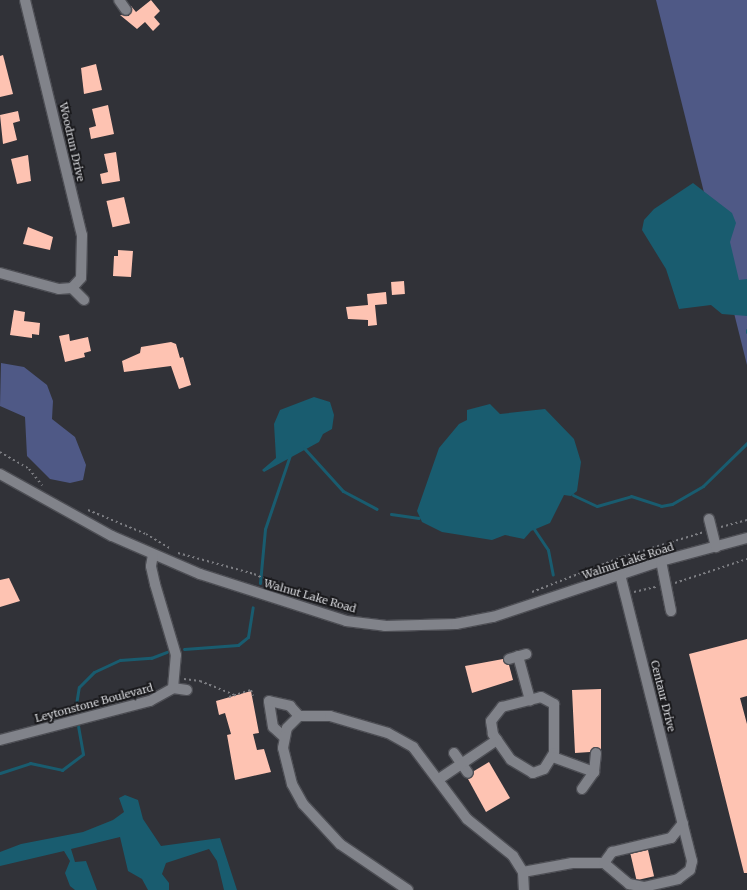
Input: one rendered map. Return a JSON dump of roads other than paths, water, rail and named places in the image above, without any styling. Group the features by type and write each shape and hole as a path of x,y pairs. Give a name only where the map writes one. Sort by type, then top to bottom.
{"street":[{"name":"Woodrun Drive","path":"25,0 82,235 81,278 72,288"},
{"path":"118,0 126,10"},
{"path":"0,273 59,289 72,288 84,300"},
{"name":"Walnut Lake Road","path":"0,474 154,555 316,612 385,626 456,624 493,617 661,561 747,538"},
{"path":"709,519 716,547"},
{"path":"154,555 151,566 176,655 175,683 187,690"},
{"path":"661,561 668,584 672,611"},
{"name":"Centaur Drive","path":"620,575 692,861 686,875 644,886 629,887"},
{"path":"518,656 530,700"},
{"name":"Leytonstone Boulevard","path":"0,740 150,701 175,683"},
{"path":"546,698 554,704 552,757 544,769 528,772 511,760 497,740 491,727 496,711 530,700 546,698"},
{"path":"408,890 340,844 315,821 292,784 284,758 283,736 273,727 269,701 293,708 304,715 330,716 388,733 413,747 439,779 467,819 501,844 523,872 524,890"},
{"path":"283,736 304,715"},
{"path":"439,779 497,740"},
{"path":"454,752 468,773"},
{"path":"582,789 594,772 596,753"},
{"path":"552,757 594,772"},
{"path":"604,863 612,852 671,838 683,823"},
{"path":"523,872 572,863 604,863 629,887"}],"waterway":[{"path":"573,495 597,506 631,496 661,506 672,504 703,486 747,443"},
{"path":"304,448 343,491 377,509"},
{"path":"260,583 265,529 290,455"},
{"path":"391,514 419,518"},
{"path":"534,529 548,550 553,575"},
{"path":"184,649 238,645 248,637 253,607"},
{"path":"75,711 79,687 94,672 120,660 151,658 167,652"},
{"path":"0,773 30,763 62,770 83,754 78,726"}]}
